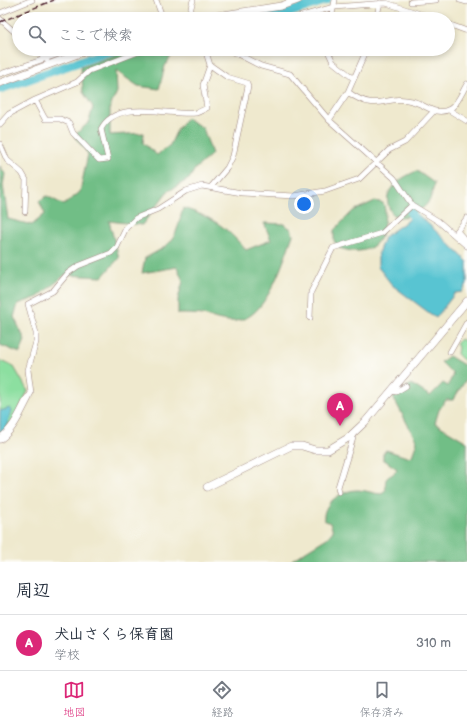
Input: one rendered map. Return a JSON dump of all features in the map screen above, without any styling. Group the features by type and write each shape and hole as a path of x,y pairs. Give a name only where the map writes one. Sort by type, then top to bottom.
{"street":[{"path":"0,13 32,0"},
{"path":"156,0 160,12"},
{"path":"190,12 193,0"},
{"path":"244,12 281,6 298,0"},
{"path":"332,12 335,0"},
{"path":"410,10 411,1 436,0"},
{"path":"460,0 467,2"},
{"path":"316,12 334,7 386,3 416,12"},
{"path":"378,12 380,4"},
{"path":"0,19 12,30"},
{"path":"455,27 467,31"},
{"path":"42,56 47,61"},
{"path":"0,83 58,56"},
{"path":"0,74 65,56"},
{"path":"0,124 9,114 35,100 77,82 89,71 128,56"},
{"path":"35,100 44,118 69,123 72,133 99,160 108,159 100,129 104,122 112,116 123,112 155,111 196,113 207,108 203,86 210,65 207,56"},
{"path":"242,56 261,66 290,74 330,120 394,178 412,204 438,221 467,246"},
{"path":"330,56 333,62 353,78"},
{"path":"330,120 348,92 364,56"},
{"path":"210,65 227,77 247,83 248,86 235,152 227,168 211,187"},
{"path":"348,92 360,100 374,104 402,99 414,101 433,112 449,110 465,94 467,84"},
{"path":"449,110 467,121"},
{"path":"0,439 8,433 16,422 31,393 28,370 36,342 36,333 28,304 53,291 68,273 78,266 111,253 117,247 126,228 136,218 158,209 186,191 196,187 211,187 242,193 294,196 325,191 359,179 389,150 405,142 433,112"},
{"path":"0,144 7,160 22,173 26,180 25,212"},
{"path":"310,318 311,292 333,248 382,233 412,204"},
{"path":"467,218 457,231 467,242"},
{"path":"207,486 291,446 302,446 315,450 328,450 351,436 467,302"},
{"path":"450,352 467,322"},
{"path":"391,391 396,392 406,386"},
{"path":"339,492 338,487 353,438 351,436"}],"green space":[{"path":"113,56 171,56 165,66 159,89 138,86 116,71 117,92 110,107 110,135 144,133 143,143 157,155 170,145 177,130 186,118 203,128 212,154 195,169 189,179 167,192 142,225 109,221 119,258 102,277 65,275 38,297 18,304 14,317 25,340 20,353 0,345 0,166 5,174 3,185 8,219 32,225 45,214 39,201 47,196 64,205 80,192 88,154 74,136 89,122 93,107 83,92 81,67"},
{"path":"417,171 434,183 429,202 422,209 404,218 393,215 389,207 388,200 392,188 403,178"},
{"path":"375,201 383,203 385,208 384,222 380,239 370,248 363,250 356,251 339,248 334,241 334,230 353,211"},
{"path":"183,208 211,219 232,235 246,250 271,240 264,223 284,224 291,229 293,235 273,286 257,310 247,318 236,321 227,321 203,315 178,314 178,299 183,281 177,267 142,273 145,258 163,248 172,239 178,227"},
{"path":"461,339 467,342 467,364 457,354 458,347 456,344"},
{"path":"449,356 467,367 467,378 453,400 446,400 439,410 435,423 467,442 467,562 291,562 293,559 327,538 333,531 330,523 324,520 324,514 326,508 334,499 346,492 358,490 382,494 386,489 385,484 387,478 397,469 383,459 383,454 386,450 407,457 412,456 417,442 393,397 411,384 430,396 443,383 448,386 453,374 441,362"},
{"path":"0,360 14,367 28,391 14,420 0,435"}],"water":[{"path":"417,214 467,261 467,284 462,292 455,293 436,318 392,285 378,267 378,254 384,237"},
{"path":"10,408 12,411 5,429 0,432 0,411"}],"waterway":[{"path":"291,12 327,0"},
{"path":"0,89 96,56"},
{"path":"411,213 420,227"}],"railway":[{"path":"25,12 54,0"},
{"path":"0,22 12,17"}],"place":[{"name":"犬山さくら保育園","path":"340,426"}]}
